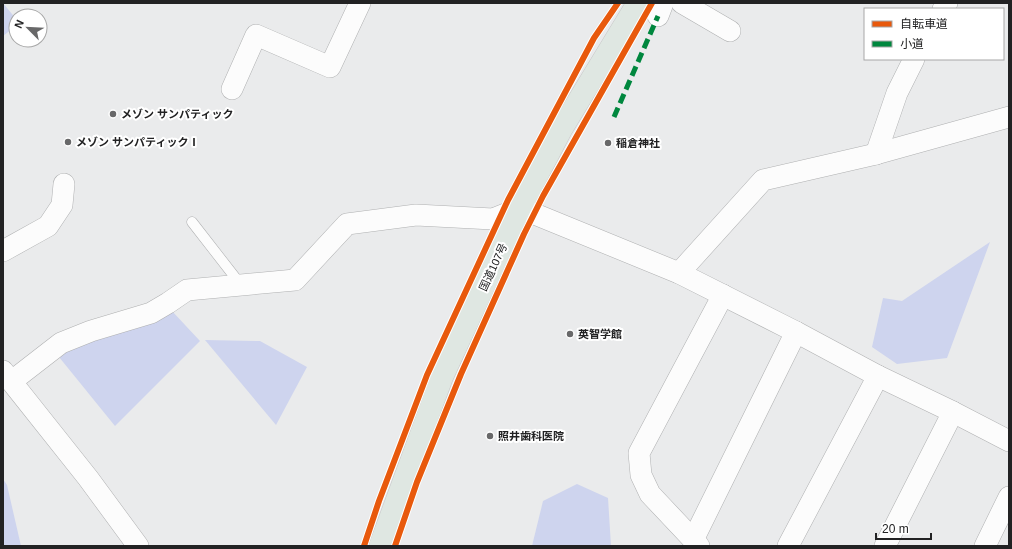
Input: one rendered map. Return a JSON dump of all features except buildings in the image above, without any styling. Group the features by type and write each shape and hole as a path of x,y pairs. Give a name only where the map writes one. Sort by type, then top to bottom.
{"highway":[{"name":"国道107号","path":"380,546 442,377 520,208 562,128 638,3"}],"street":[{"path":"232,89 256,34 330,67 360,3"},
{"path":"682,3 730,31"},
{"path":"876,154 897,93 914,60"},
{"path":"679,273 763,180 876,154 1009,117"},
{"path":"3,252 48,226 62,205 64,184"},
{"path":"138,546 88,478 8,376 61,343 91,331 151,313 187,290 295,280 347,224 416,215 493,219 520,208 679,273 723,294 878,376 1009,441"},
{"path":"723,294 639,453 641,475 650,494 696,543 796,332"},
{"path":"788,546 878,376"},
{"path":"885,546 953,412"},
{"path":"985,546 1009,497"}],"lane":[{"path":"192,222 241,285"}],"shaded area":[{"path":"3,3 8,9 8,32 3,36"},
{"path":"990,242 947,358 897,364 872,347 883,298 902,301"},
{"path":"171,310 200,341 115,426 59,357 71,349"},
{"path":"205,340 260,341 307,367 276,425"},
{"path":"3,479 7,485 21,546 3,546"},
{"path":"577,484 608,498 611,546 532,546 543,501"}],"marked path":[{"path":"614,117 658,16"}],"cycle path":[{"path":"364,546 379,501 427,375 508,200 594,38 618,3"},
{"path":"395,546 417,482 461,374 524,234 543,196 652,3"}],"place":[{"name":"メゾン サンパティック","path":"113,114"},
{"name":"メゾン サンパティックⅠ","path":"68,142"},
{"name":"稲倉神社","path":"608,143"},
{"name":"英智学館","path":"570,334"},
{"name":"照井歯科医院","path":"490,436"}]}
